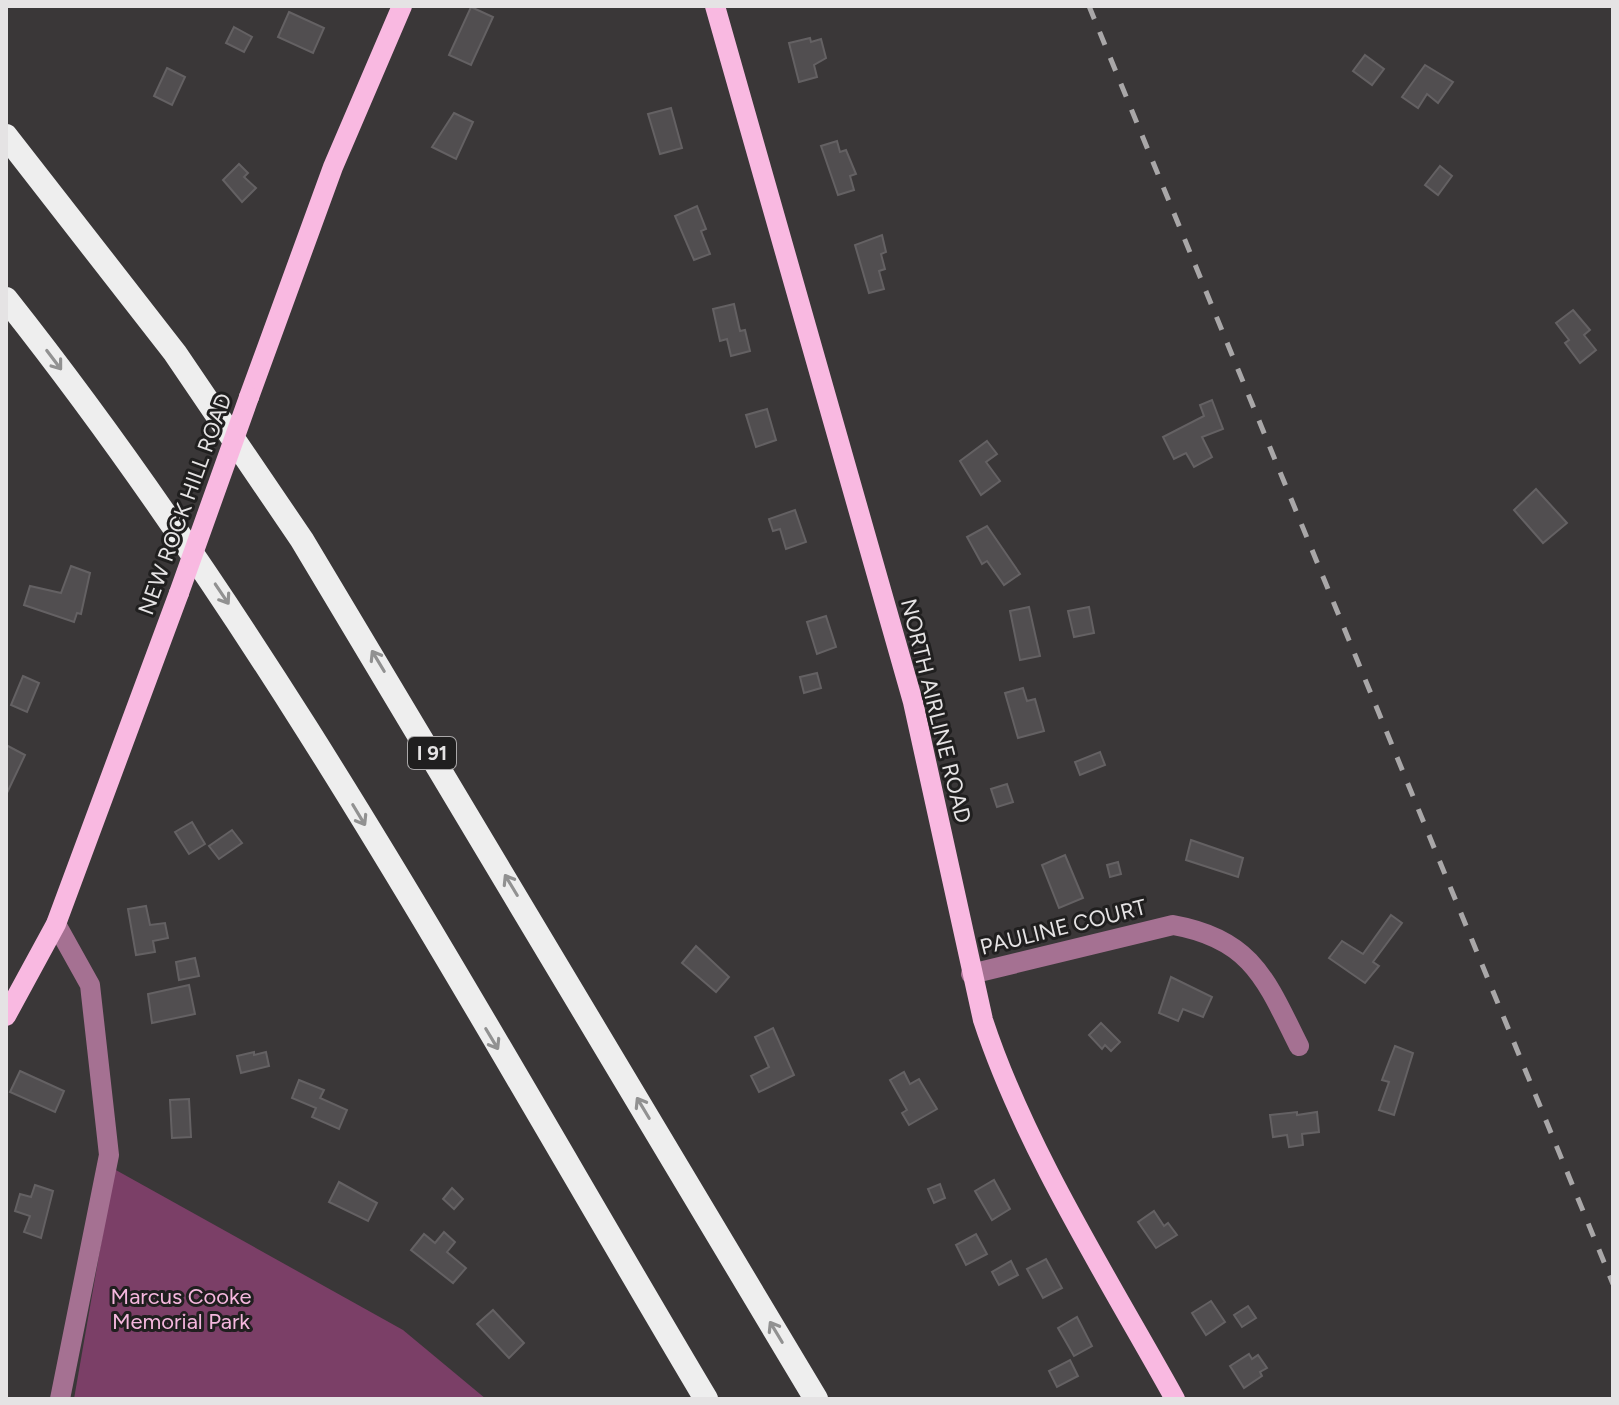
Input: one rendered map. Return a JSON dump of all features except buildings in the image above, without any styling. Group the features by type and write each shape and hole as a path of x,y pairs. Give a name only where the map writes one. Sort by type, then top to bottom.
{"highway":[{"name":"I 91","path":"6,136 167,341 302,540 816,1399"},
{"path":"6,299 132,464 231,608 349,798 706,1399"}],"main road":[{"name":"NEW ROCK HILL ROAD","path":"6,1016 56,924 352,120 402,6"},
{"name":"NORTH AIRLINE ROAD","path":"715,6 913,702 971,974 995,1056 1033,1139 1175,1399"}],"street":[{"path":"56,924 90,985 109,1155 60,1399"},
{"name":"PAULINE COURT","path":"971,974 1173,925 1205,931 1239,950 1269,986 1299,1046"}],"green space":[{"name":"Marcus Cooke Memorial Park","path":"114,1169 403,1330 486,1399 74,1399"}],"railway":[{"path":"1089,6 1613,1284"}]}
